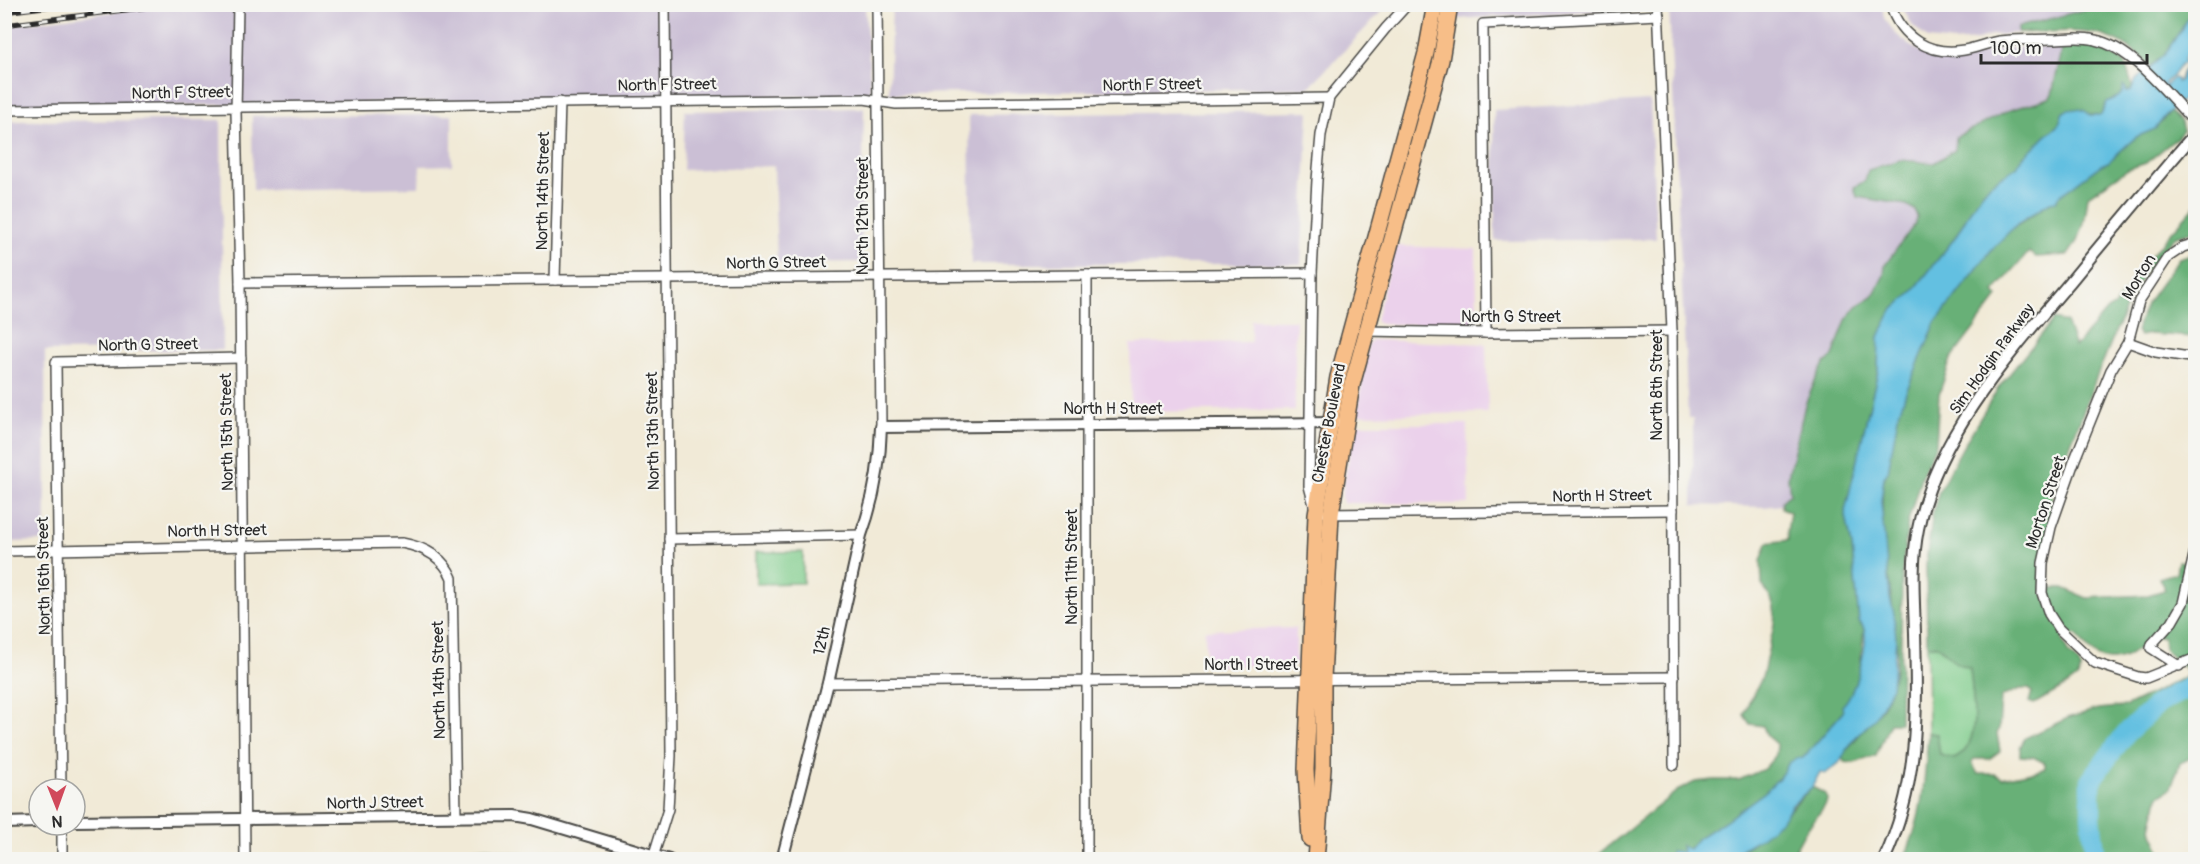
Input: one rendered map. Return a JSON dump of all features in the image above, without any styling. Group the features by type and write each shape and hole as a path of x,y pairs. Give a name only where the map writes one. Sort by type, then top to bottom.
{"highway":[{"name":"Chester Boulevard","path":"1338,422 1338,377 1426,53 1435,4"},
{"name":"Chester Boulevard","path":"1311,860 1306,770 1316,680 1323,514 1338,422 1366,332 1441,60 1450,4"},
{"name":"Chester Boulevard","path":"1316,680 1323,770 1316,860"}],"street":[{"name":"North 15th Street","path":"238,4 237,107 245,860"},
{"name":"North 13th Street","path":"654,854 668,809 670,793 665,4"},
{"name":"North 12th Street","path":"877,4 881,427"},
{"path":"1329,98 1408,4"},
{"name":"North 8th Street","path":"1658,4 1672,331 1674,765"},
{"path":"1890,4 1904,31 1921,45 1930,49 1951,52 2002,41 2085,38 2113,46 2130,56 2193,121"},
{"path":"1486,333 1483,24 1659,15"},
{"name":"North F Street","path":"4,110 666,100 864,99 896,104 1329,98"},
{"name":"Chester Boulevard","path":"1323,514 1309,486 1312,273 1321,135 1329,98"},
{"name":"North 14th Street","path":"555,280 560,102"},
{"name":"Sim Hodgin Parkway","path":"1884,860 1902,814 1913,765 1916,703 1914,567 1918,530 1934,478 1966,418 1997,371 2196,132"},
{"name":"Morton","path":"2128,342 2139,301 2152,279 2175,251 2196,243"},
{"name":"North G Street","path":"240,283 1312,273"},
{"name":"North 11th Street","path":"1087,275 1087,860"},
{"name":"North G Street","path":"1350,331 1486,333 1672,331"},
{"path":"2128,342 2156,352 2196,358"},
{"name":"Morton Street","path":"2128,342 2111,370 2098,399 2058,508 2043,563 2042,593 2049,614 2058,628 2096,663 2146,678 2196,658"},
{"name":"North G Street","path":"56,362 241,358"},
{"name":"North 16th Street","path":"56,362 61,777"},
{"name":"North H Street","path":"881,427 1338,422"},
{"name":"12th","path":"782,860 828,682 861,535 878,475 881,427"},
{"name":"North H Street","path":"1323,514 1672,510"},
{"path":"669,539 861,535"},
{"name":"North H Street","path":"4,551 402,543 429,551"},
{"path":"2179,666 2151,648 2172,622 2183,603 2196,546"},
{"name":"North 14th Street","path":"429,551 446,568 452,578 456,817"},
{"name":"North I Street","path":"828,682 1674,677"},
{"name":"North J Street","path":"87,821 514,816 532,819 669,860"},
{"path":"4,823 27,822"},
{"path":"62,837 62,860"}],"shaded area":[{"path":"175,4 865,5 871,95 5,108 4,26"},
{"path":"892,4 1388,5 1308,88 889,94"},
{"path":"1645,4 1646,8 1456,19 1458,5"},
{"path":"1669,5 1882,5 1884,18 1896,34 1912,47 1933,57 1954,58 2005,48 2063,46 2052,94 2049,98 2010,110 1956,137 1956,150 1933,163 1900,160 1886,201 1907,205 1915,210 1917,217 1915,224 1885,265 1884,275 1873,296 1858,305 1846,320 1833,356 1824,364 1816,379 1805,405 1788,477 1790,494 1782,501 1782,505 1764,507 1693,505 1693,418 1688,418"},
{"path":"1901,5 2097,5 2018,27 2018,33 1953,42 1928,39 1912,25"},
{"path":"1650,101 1656,239 1495,241 1494,110"},
{"path":"864,108 861,262 777,263 774,166 683,170 685,111"},
{"path":"1309,111 1301,264 971,264 969,115"},
{"path":"452,115 452,165 420,166 419,187 253,190 252,116"},
{"path":"221,120 223,350 45,351 46,541 5,542 5,121"},
{"path":"1394,246 1476,249 1477,319 1470,324 1382,324 1376,321"},
{"path":"1251,320 1296,320 1295,340 1291,341 1295,341 1295,410 1131,412 1130,344 1251,342"},
{"path":"1372,340 1486,344 1488,413 1357,415 1368,345"},
{"path":"1355,424 1467,424 1469,504 1343,503 1342,495"},
{"path":"1296,628 1296,665 1206,666 1205,630"}],"green space":[{"path":"2097,5 2195,5 2195,8 2165,54 2151,66 2135,52 2104,36 2074,31 2018,33 2018,27"},
{"path":"2087,45 2125,62 2132,85 2131,91 2123,92 2107,102 2101,115 2063,112 2059,124 2022,158 2017,167 1990,184 1976,201 1954,239 1911,294 1892,311 1879,337 1878,371 1845,511 1852,546 1859,621 1864,629 1860,669 1843,712 1803,758 1789,763 1779,778 1765,792 1698,838 1689,849 1681,846 1683,852 1670,853 1669,858 1665,859 1591,860 1677,791 1695,782 1739,780 1764,769 1776,755 1777,745 1767,736 1763,726 1750,724 1744,715 1763,674 1775,618 1772,602 1762,585 1761,561 1767,543 1788,540 1790,512 1782,508 1782,501 1790,494 1788,477 1805,405 1816,379 1824,364 1833,356 1846,320 1858,305 1873,296 1884,275 1885,265 1915,224 1917,217 1915,210 1907,205 1857,197 1854,187 1865,181 1868,170 1900,160 1934,163 1955,150 1956,137 2010,110 2049,98 2052,94 2063,46"},
{"path":"2195,88 2195,112 2183,99"},
{"path":"2170,112 2181,122 2183,130 2178,137 2146,163 2128,169 2088,196 2083,227 2068,255 2036,257 2029,252 1994,292 1998,297 1951,359 1939,394 1936,444 1921,477 1908,522 1902,573 1900,723 1890,723 1876,756 1854,763 1844,762 1842,757 1848,748 1882,707 1894,676 1897,643 1885,550 1882,500 1884,482 1898,416 1936,322 2006,233 2050,202 2057,200 2058,197 2108,162 2136,137 2155,129"},
{"path":"2195,206 2195,231 2176,236 2146,269 2125,309 2067,454 2061,456 2054,481 2042,588 2063,588 2087,598 2148,595 2165,590 2159,578 2176,573 2178,561 2186,562 2181,583 2193,588 2195,578 2195,752 2193,757 2180,763 2171,788 2158,797 2151,829 2161,851 2161,859 1903,860 1919,814 1928,733 1937,734 1940,755 1954,759 1963,752 1973,731 1974,705 1970,668 1955,662 1939,646 1927,645 1926,563 1933,512 1939,491 1999,387 2054,319 2066,322 2075,347 2107,310 2114,306 2158,247","holes":["2076,634 2092,653 2109,660 2125,657 2140,648 2153,636 2163,638 2164,649 2191,674 2127,706 2098,709 2068,718 2025,738 2020,748 2020,756 2033,757 2045,763 2045,768 2041,770 2002,778 1995,774 1978,774 1972,763 1974,759 1989,759 2000,751 1997,734 2001,697 2020,689 2029,689 2032,692 2029,702 2034,704 2078,677 2081,669 2068,653 2062,638"]},
{"path":"2195,253 2195,337 2150,334 2140,336 2136,331 2146,304 2179,258"},
{"path":"756,552 803,552 803,583 756,584"},
{"path":"1927,645 1939,646 1955,662 1970,668 1974,705 1973,731 1963,752 1954,759 1940,755 1937,734 1928,733"},
{"path":"1812,787 1826,794 1826,804 1787,859 1724,860 1761,837"},
{"path":"476,848 489,848 531,856 562,851 590,859 469,859"}],"water":[{"path":"2195,8 2195,44 2184,58 2184,64 2181,64 2164,84 2166,86 2173,78 2177,79 2177,82 2180,80 2195,46 2195,88 2166,115 2155,129 2136,137 2108,162 2058,197 2056,201 2050,202 2019,222 1992,249 1936,322 1906,392 1898,416 1888,472 1884,477 1881,501 1896,638 1892,687 1874,719 1853,740 1839,763 1825,774 1820,772 1812,787 1792,805 1782,820 1760,838 1724,859 1665,860 1669,858 1671,851 1682,852 1681,845 1689,849 1698,838 1765,792 1779,778 1789,763 1803,758 1843,712 1842,706 1851,692 1859,670 1865,636 1864,628 1859,621 1852,546 1845,511 1878,371 1879,337 1892,311 1911,294 1954,239 1976,201 1990,184 2017,167 2022,158 2059,124 2063,112 2077,109 2090,115 2101,115 2107,102 2123,92 2123,86 2126,92 2131,91 2136,80 2165,54"}],"waterway":[{"path":"2096,860 2091,817 2091,780 2126,733 2160,702 2196,684"}],"railway":[{"path":"4,12 69,4"},
{"path":"4,25 174,4"}]}
